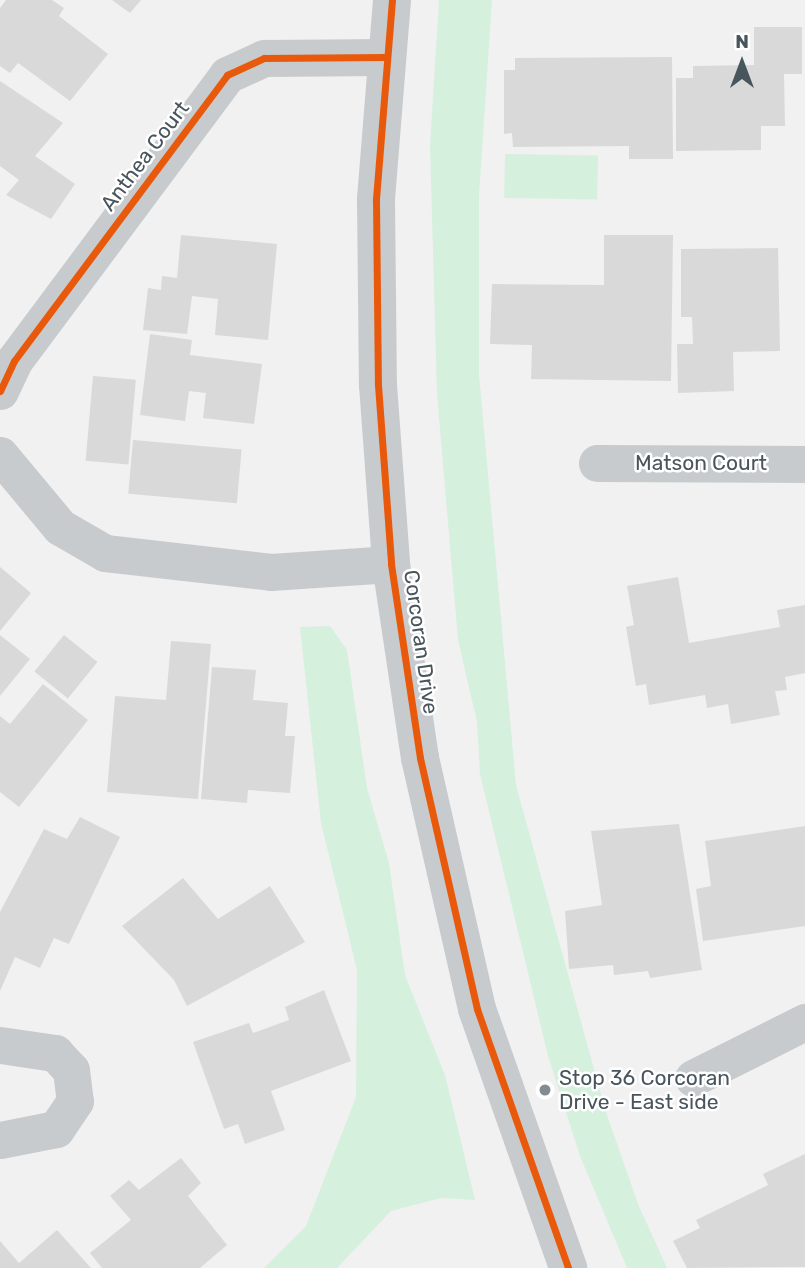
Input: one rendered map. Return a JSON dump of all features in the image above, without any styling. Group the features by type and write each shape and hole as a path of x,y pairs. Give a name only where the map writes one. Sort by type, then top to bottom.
{"street":[{"name":"Corcoran Drive","path":"392,0 385,57 376,200 377,385 391,564 420,758 477,1009 555,1263"},
{"name":"Anthea Court","path":"0,391 14,361 227,75 264,58 385,57"},
{"path":"0,455 60,527 105,553 271,572 391,564"},
{"name":"Matson Court","path":"597,463 805,464"},
{"path":"693,1078 805,1022"},
{"path":"0,1045 55,1054 71,1070 75,1101 57,1129 0,1140"}],"green space":[{"path":"439,0 492,0 479,197 479,374 516,785 605,1109 638,1204 667,1268 627,1268 580,1156 548,1056 480,774 477,722 458,640 437,394 430,145"},
{"path":"505,154 598,156 597,200 504,198"},
{"path":"330,626 347,650 367,788 389,863 405,975 445,1075 475,1200 441,1198 391,1211 337,1268 264,1268 306,1226 356,1097 357,970 321,823 300,627"}],"building":[{"path":"6,0 52,0 64,8 59,16 108,54 70,101 18,63 10,73 0,66 0,8"},
{"path":"112,0 141,0 130,13"},
{"path":"754,27 802,27 802,74 784,74 785,126 761,126 761,150 676,151 676,78 693,78 693,66 754,65"},
{"path":"672,57 673,159 629,159 629,146 513,147 512,133 504,134 504,70 515,70 515,58"},
{"path":"0,81 63,123 35,156 75,184 51,219 6,195 19,180 0,166"},
{"path":"181,235 277,244 268,340 215,335 218,299 192,296 187,334 143,330 148,288 161,290 162,276 177,278"},
{"path":"604,235 673,235 671,381 531,379 532,345 490,344 492,284 604,285"},
{"path":"778,248 780,351 733,352 734,391 678,393 677,344 693,344 692,317 681,317 681,249"},
{"path":"150,334 192,340 190,355 262,364 254,424 203,418 206,393 189,391 185,421 140,415"},
{"path":"93,376 136,380 128,464 86,461"},
{"path":"133,440 242,449 237,503 128,494"},
{"path":"0,567 31,593 0,631"},
{"path":"678,577 689,643 780,627 777,610 805,605 805,673 785,677 787,690 775,691 780,715 731,724 728,704 707,708 705,695 649,705 646,684 636,686 626,627 634,625 627,586"},
{"path":"0,635 30,659 0,696"},
{"path":"64,635 97,662 68,699 34,672"},
{"path":"171,641 211,644 198,799 107,792 115,696 166,700"},
{"path":"212,667 256,670 253,700 288,703 285,736 295,736 290,793 248,790 247,803 201,799"},
{"path":"43,684 88,720 19,807 0,792 0,716 10,724"},
{"path":"80,817 120,837 69,944 54,938 40,968 15,957 0,991 0,912 44,829 67,839"},
{"path":"679,824 702,970 650,978 648,971 614,975 613,965 569,969 565,911 602,905 591,831"},
{"path":"805,826 805,926 703,941 696,889 711,886 705,841"},
{"path":"183,878 218,919 270,886 305,942 187,1006 174,980 122,926"},
{"path":"324,990 351,1061 271,1091 285,1130 245,1144 238,1124 224,1129 193,1042 249,1023 253,1033 289,1020 285,1007"},
{"path":"805,1154 805,1267 687,1268 673,1241 700,1228 696,1220 768,1185 763,1174"},
{"path":"181,1158 201,1183 188,1196 227,1245 200,1268 102,1268 90,1253 131,1220 110,1196 129,1180 139,1190"},
{"path":"57,1230 91,1268 0,1268 0,1241 19,1263"}],"cycle path":[{"path":"392,0 376,200 378,385 391,564 420,758 477,1009 568,1268"},
{"path":"0,391 14,361 227,75 264,58 385,57"}],"place":[{"name":"Stop 36 Corcoran Drive - East side","path":"545,1090"}]}
